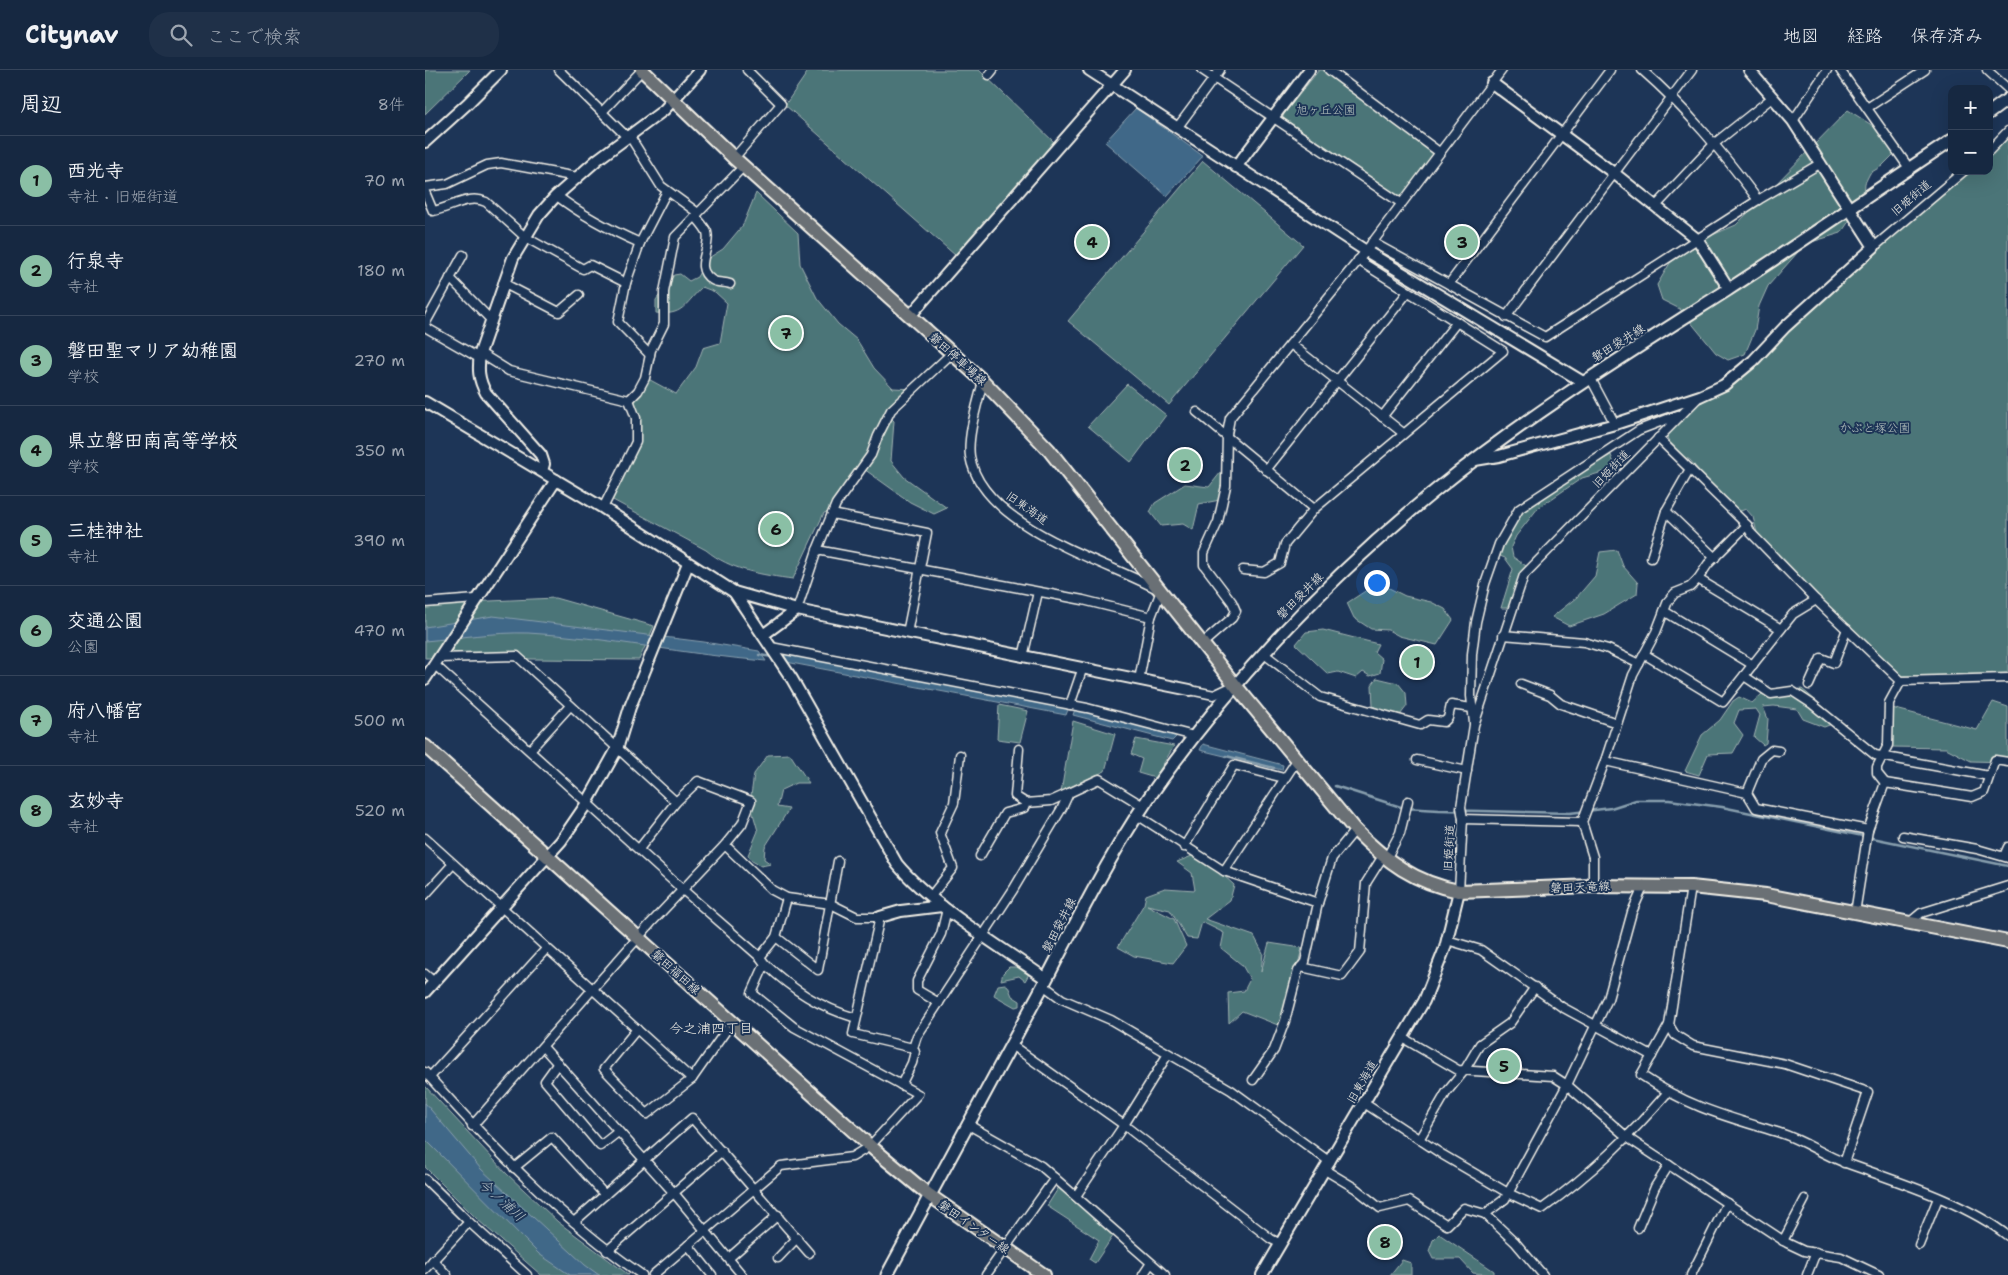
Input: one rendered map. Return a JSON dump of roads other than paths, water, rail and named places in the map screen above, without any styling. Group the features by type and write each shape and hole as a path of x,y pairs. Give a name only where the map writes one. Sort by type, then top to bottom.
{"main road":[{"name":"磐田停車場線","path":"642,70 738,163 983,381 1049,450 1235,685"},
{"path":"1993,110 2008,100"},
{"name":"磐田袋井線","path":"887,1275 1045,982 1078,916 1140,811 1194,736 1263,653 1310,604 1393,526 1474,460 1587,379 1729,289 1948,143"},
{"name":"磐田天竜線","path":"1235,685 1355,830 1385,858 1415,878 1443,888 1459,891 1593,886 1691,886 1766,895 2008,942"},
{"name":"磐田福田線","path":"425,746 870,1146 929,1195"},
{"name":"磐田インター線","path":"929,1195 1044,1275"}],"street":[{"path":"425,142 501,70"},
{"path":"559,70 628,136 661,186 696,215 707,234 708,240 702,261 705,274 713,282 730,284"},
{"path":"602,112 642,70"},
{"path":"542,471 544,464 541,455 486,393 480,382 480,356 503,283 525,236 539,215 577,177 664,110 701,70"},
{"path":"629,400 638,391 645,378 650,355 664,324 665,292 675,237 696,215 738,163 781,104 747,70"},
{"path":"1089,70 1366,251 1587,379 1615,424"},
{"path":"910,316 1114,86 1125,70"},
{"path":"1202,70 1401,202"},
{"path":"1177,128 1220,70"},
{"path":"1236,167 1309,70"},
{"path":"1329,70 1439,152"},
{"path":"1202,644 1232,618 1236,611 1232,602 1204,565 1204,553 1218,522 1226,486 1227,434 1231,418 1292,345 1366,251 1401,202 1503,70"},
{"path":"1449,284 1610,70"},
{"path":"1642,70 1672,97 1715,143 1758,200"},
{"path":"1506,317 1692,70"},
{"path":"1749,70 1793,121 1851,208 1874,247"},
{"path":"1793,121 1827,70"},
{"path":"1840,70 1909,168"},
{"path":"1867,108 1925,70"},
{"path":"1987,70 2008,89"},
{"path":"1492,84 1615,174 1698,240 1729,289"},
{"path":"1656,206 1715,143 1773,97"},
{"path":"1993,146 2008,131"},
{"path":"425,187 447,184 487,165 501,163 577,177"},
{"path":"1372,242 1545,337 1758,200 1821,163"},
{"name":"旧姫街道","path":"1459,891 1463,819 1461,807 1474,725 1518,587 1531,566 1620,480 1680,414 1700,396 1733,379 1785,327 1874,247 1959,175"},
{"path":"650,355 618,322 626,283 640,243 667,191"},
{"path":"425,192 433,211 464,200 478,199 486,202 525,236 583,269 590,266 626,283"},
{"path":"557,196 597,222 640,243"},
{"path":"463,255 425,325 509,371 629,400"},
{"path":"1243,570 1264,572 1280,563 1285,544 1314,509 1503,351 1358,260"},
{"path":"451,278 491,320"},
{"path":"503,283 559,312 579,295"},
{"path":"1266,470 1408,292"},
{"path":"1382,417 1457,322"},
{"path":"1292,345 1337,383 1403,433"},
{"path":"763,635 797,610 817,550 836,504 871,455 877,436 891,410 952,353"},
{"name":"旧東海道","path":"983,381 970,456 976,475 994,500 1035,530 1069,550 1132,575 1161,591"},
{"path":"1474,460 1499,456 1615,424 1700,396"},
{"path":"603,508 636,442 636,418 629,400"},
{"path":"425,402 603,508 734,592 797,610 1023,658 1214,695 1235,685"},
{"path":"1197,412 1227,434 1266,470 1314,509"},
{"path":"1474,725 1472,708 1472,654 1476,622 1485,584 1499,544 1519,509 1639,430 1680,414"},
{"path":"1658,438 1747,525 1751,533 1816,600 1901,681 2008,678"},
{"path":"1651,558 1666,511 1690,469"},
{"path":"425,679 475,600 556,480"},
{"path":"1666,511 1715,558"},
{"path":"832,514 927,533 907,633"},
{"path":"1593,886 1593,857 1582,822 1605,761 1625,694 1657,632 1664,611 1675,593 1690,587 1747,525"},
{"path":"817,550 1038,592 1151,616"},
{"path":"425,992 561,841 587,804 617,749 688,564"},
{"path":"1698,579 1781,629"},
{"path":"1139,680 1151,616 1161,591"},
{"path":"734,592 772,648 897,864 911,881 1045,982 1062,999 1111,1020 1254,1105 1381,1208 1409,1201 1447,1225 1464,1208 1485,1214 1515,1242 1543,1275"},
{"path":"1023,658 1038,592"},
{"path":"425,603 475,600"},
{"path":"1644,654 1723,702 1793,614 1816,600"},
{"path":"1664,611 1753,665"},
{"path":"1809,685 1821,658 1834,664 1847,629"},
{"path":"1503,635 1584,642 1607,649 1639,664"},
{"path":"772,648 1070,704 1194,736"},
{"path":"1263,653 1319,697 1420,725 1428,720 1443,722 1448,718 1451,705 1472,708"},
{"path":"439,657 517,656 676,802"},
{"path":"439,657 530,750 587,804 791,988 836,1012 856,1018"},
{"path":"1070,704 1082,670"},
{"path":"1744,676 1771,694 1792,692 1812,704 1869,752 1882,758 1989,776"},
{"path":"1901,681 1889,703 1888,745 1877,768 1877,773 1885,783 1972,797 1984,792 1995,760 2008,762"},
{"path":"1521,684 1550,695 1561,704 1617,723"},
{"path":"530,750 570,706"},
{"path":"1019,749 1015,796 1026,803 1051,801 1099,779 1184,847 1224,871 1318,902"},
{"path":"1747,794 1761,759 1772,750 1779,751"},
{"path":"931,896 953,868 940,833 954,803 960,755"},
{"path":"1224,871 1297,760"},
{"path":"1417,760 1467,771"},
{"path":"1605,761 1747,794 1756,808 1868,831"},
{"path":"1184,847 1234,765 1285,778"},
{"path":"472,1126 639,938 725,845 742,824 751,801 698,781 676,802 639,849"},
{"path":"1855,912 1868,831 1885,783"},
{"path":"901,1085 912,1063 915,1052 913,1048 917,1036 984,935 1069,794"},
{"path":"1301,967 1342,976 1360,952 1366,883 1385,858 1400,833 1408,801"},
{"path":"980,856 1005,812 1024,808 1026,803"},
{"path":"1463,819 1582,822"},
{"path":"1253,1080 1274,1050 1285,1021 1297,971 1305,962 1318,902 1332,858 1355,830"},
{"path":"1903,836 1977,849 2006,857 2008,847"},
{"path":"425,838 692,1079"},
{"path":"725,845 773,890 787,898 831,904 857,917 880,917 901,910 944,907"},
{"path":"776,937 818,970 838,861"},
{"path":"425,895 453,864"},
{"path":"1485,1214 1505,1199 1567,1085 1615,980 1632,912 1644,885"},
{"path":"1691,886 1669,1026 1641,1075 1668,1092 1705,1110 1782,1134 1844,1162 1890,1178 1938,1198 1992,1224 2008,1236"},
{"path":"1909,923 1921,913 2008,886"},
{"name":"旧東海道","path":"1262,1275 1403,1038 1435,976 1447,940 1459,891"},
{"path":"653,1275 781,1166 852,1157 870,1146 918,1094 794,1027 752,993 763,961 776,937 787,898"},
{"path":"939,1003 917,990 917,981 941,934 944,907"},
{"path":"880,917 853,1034 913,1048"},
{"path":"1447,940 1481,950 1562,1007 1652,1056"},
{"path":"547,948 427,1075 472,1126 514,1168 607,1251 642,1275"},
{"path":"425,974 434,982"},
{"path":"1420,1138 1445,1093 1465,1071 1480,1044 1510,1023 1535,987"},
{"path":"637,1029 603,1069 647,1114 692,1079 732,1022"},
{"path":"1669,1026 1675,1036 1693,1046 1785,1064 1868,1092 1844,1162"},
{"path":"1403,1038 1458,1070 1553,1076 1567,1085 1629,1138 1783,1240 1804,1251 1841,1257 1879,1275"},
{"path":"1010,1044 1124,1125 1271,1239 1281,1244"},
{"path":"543,1047 674,1194 742,1275"},
{"path":"1076,1196 1124,1125 1168,1054"},
{"path":"558,1063 545,1081 600,1146 618,1132"},
{"path":"1364,1103 1420,1138 1443,1155 1508,1193 1542,1209 1582,1180 1629,1138 1668,1092"},
{"path":"574,1222 692,1118 756,1189 809,1253"},
{"path":"967,1124 1025,1155 1055,1178 1165,1275"},
{"path":"514,1168 552,1137 605,1195"},
{"path":"607,1251 722,1151"},
{"path":"1638,1228 1655,1187 1669,1164"},
{"path":"986,1275 1055,1178"},
{"path":"425,1179 527,1275"},
{"path":"1919,1245 1938,1198"},
{"path":"1783,1240 1805,1199"},
{"path":"1691,1275 1727,1203"},
{"path":"729,1258 778,1215"},
{"path":"425,1269 469,1222"},
{"path":"778,1258 797,1238"},
{"path":"688,1246 712,1275"},
{"path":"1807,1275 1816,1252"},
{"path":"433,1260 447,1275"},
{"path":"1143,1275 1151,1263"}],"water":[{"path":"1136,108 1203,156 1167,196 1105,142"},
{"path":"493,616 704,642 759,651 766,661 706,655 588,638 528,633 489,634 425,641 425,627"},
{"path":"785,650 1069,707 1066,715 786,662 782,653"},
{"path":"1076,706 1178,735 1172,741 1073,715"},
{"path":"1203,744 1283,765 1282,770 1200,750"},
{"name":"今ノ浦川","path":"425,1103 481,1169 585,1265 599,1275 570,1275 539,1254 425,1139"}],"waterway":[{"path":"759,655 773,657"},
{"path":"1226,756 1274,768"},
{"path":"1335,786 1404,808 1439,810 1570,813 1611,808 1636,800 1669,800 1722,807 2008,866"}],"place":[{"name":"県立磐田南高等学校","path":"1092,242"},
{"name":"磐田聖マリア幼稚園","path":"1462,242"},
{"name":"府八幡宮","path":"786,333"},
{"name":"行泉寺","path":"1185,465"},
{"name":"交通公園","path":"776,529"},
{"name":"西光寺","path":"1417,662"},
{"name":"三桂神社","path":"1504,1066"},
{"name":"玄妙寺","path":"1385,1242"}],"district":[{"name":"今之浦四丁目","path":"711,1028"}],"park label":[{"name":"旭ヶ丘公園","path":"1326,110"},
{"name":"かぶと塚公園","path":"1875,428"}]}
